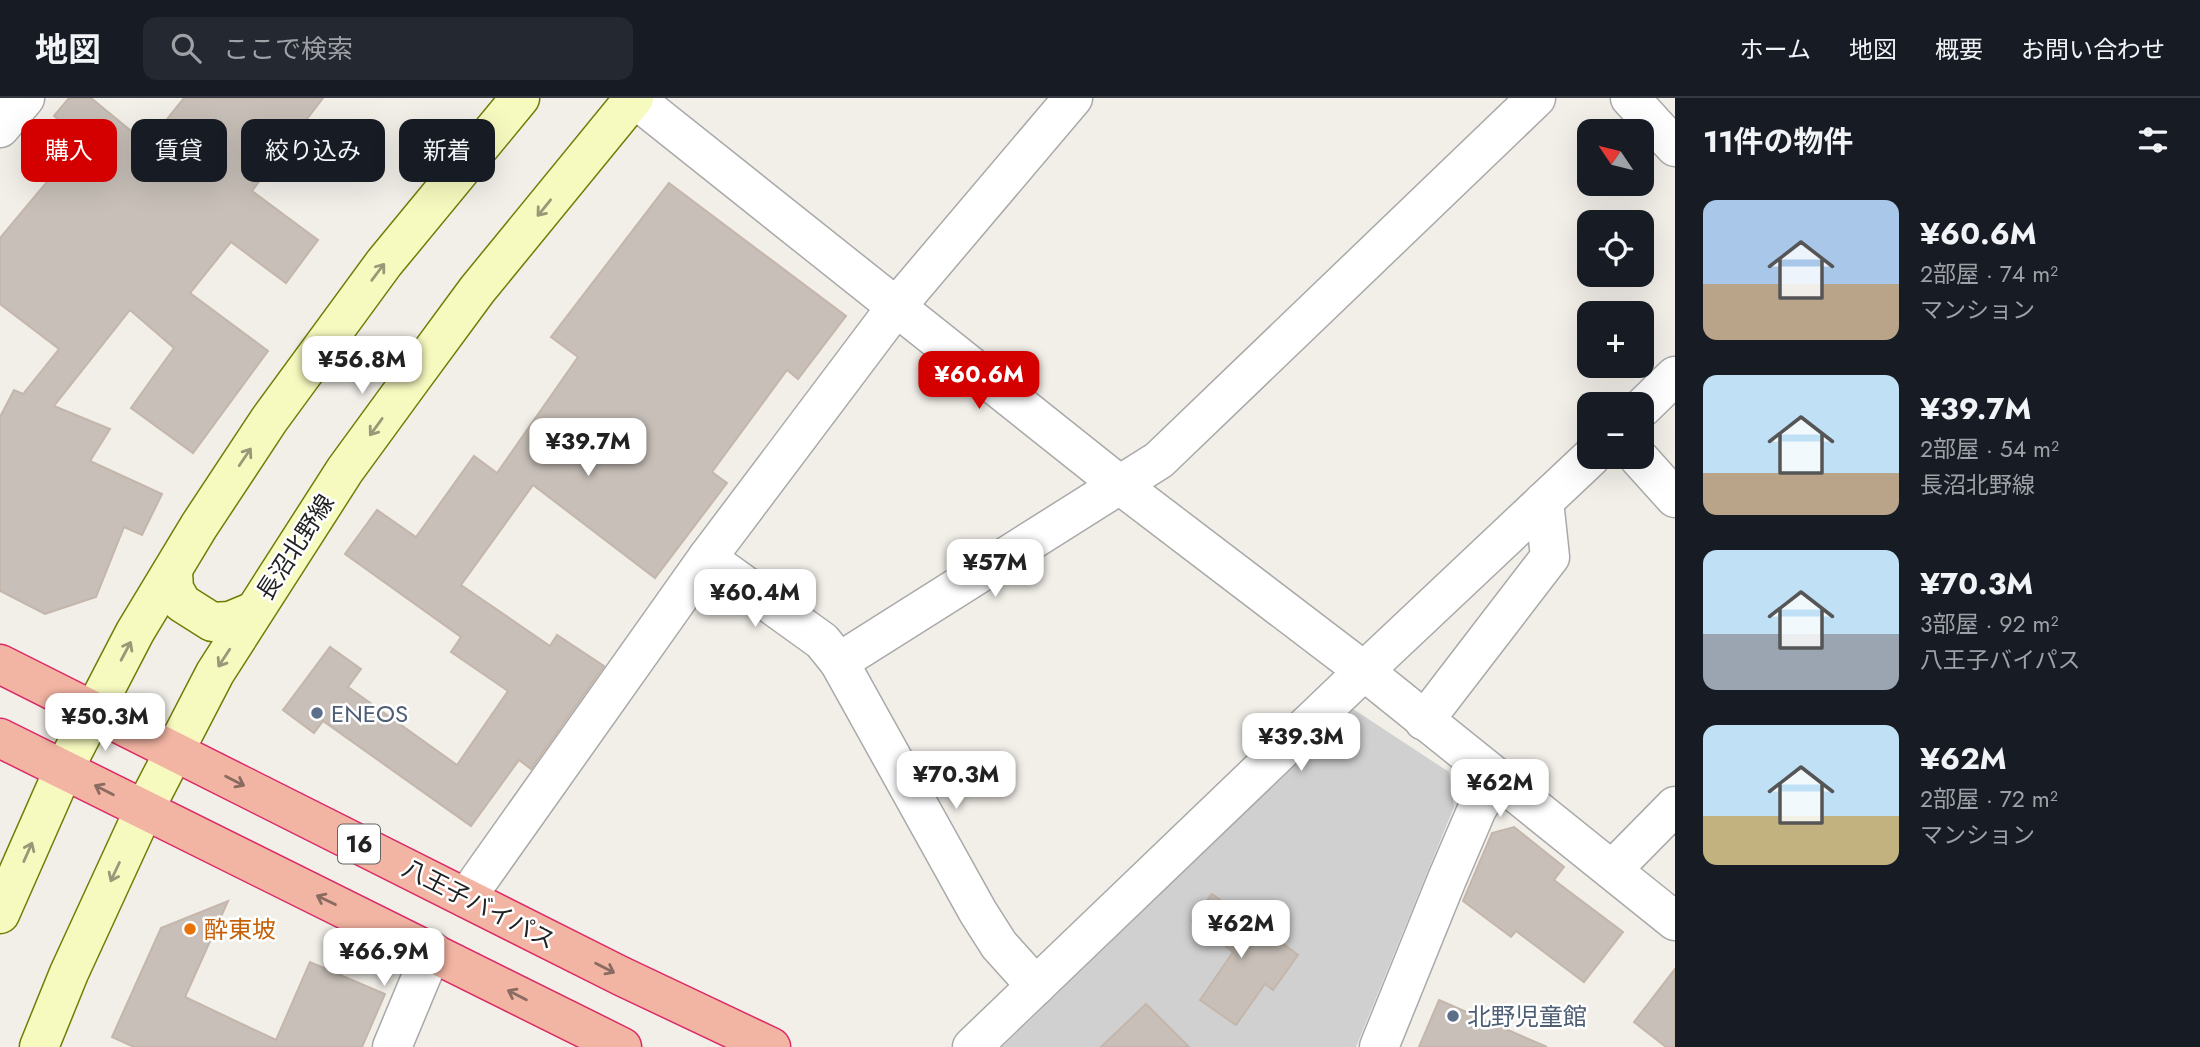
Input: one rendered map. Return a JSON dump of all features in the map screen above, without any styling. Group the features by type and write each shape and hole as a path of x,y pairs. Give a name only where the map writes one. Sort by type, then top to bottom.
{"highway":[{"name":"八王子バイパス","path":"0,664 621,976 771,1047"},
{"path":"0,738 622,1047"}],"main road":[{"path":"0,915 64,769 93,711 135,632 199,526 325,342 384,263 520,98"},
{"name":"長沼北野線","path":"39,1047 69,973 144,810 215,673 345,470 477,290 634,98"},
{"path":"173,572 174,589 182,603 212,622 230,621 254,611"}],"street":[{"path":"0,128 25,98"},
{"path":"634,98 1120,485 1364,671 1675,921"},
{"path":"466,898 707,558 896,307 1073,98"},
{"path":"839,662 1159,460 1536,98"},
{"path":"1630,98 1675,147"},
{"path":"1654,396 1675,376"},
{"path":"972,1047 1578,469"},
{"path":"1649,469 1675,498"},
{"path":"1424,721 1549,557 1544,501"},
{"path":"707,558 822,641 839,662 978,912 999,945 1036,986"},
{"path":"1379,1047 1477,809 1496,778"},
{"path":"1612,870 1675,806"},
{"path":"392,1047 432,951"}],"shaded area":[{"path":"1353,709 1449,772 1454,807 1356,1047 1002,1047"}],"building":[{"path":"69,98 91,98 117,119 58,119 54,116"},
{"path":"184,98 323,98 307,119 241,119 241,182 259,182 252,191 318,240 286,283 231,242 190,293 268,351 193,453 131,408 174,348 130,310 54,406 110,429 90,461 162,494 142,535 124,527 96,597 45,614 0,591 0,417 14,390 23,394 59,349 0,304 0,238 47,182 117,182 117,119 131,131 131,182 227,182 227,119 167,119"},
{"path":"669,183 846,316 798,379 787,370 712,472 727,483 655,578 533,485 461,585 550,646 557,635 604,666 531,769 519,760 471,826 323,721 314,733 283,710 330,647 361,669 348,687 457,765 508,691 451,652 461,637 345,554 377,510 416,537 474,456 497,473 578,357 551,337"},
{"path":"1514,827 1564,867 1554,880 1623,932 1584,982 1516,931 1511,937 1463,901 1492,833"},
{"path":"1212,894 1298,955 1273,990 1265,984 1236,1025 1200,1000 1233,952 1192,921"},
{"path":"228,901 185,997 276,1040 310,962 385,994 362,1047 134,1047 112,1037 161,928"},
{"path":"1675,969 1675,1047 1666,1047 1634,1022"},
{"name":"北野児童館","path":"1439,1000 1547,1047 1419,1047"},
{"path":"1146,1004 1189,1047 1101,1047"}],"place":[{"name":"ENEOS","path":"317,713"},
{"name":"酔東坡","path":"190,929"},
{"name":"北野児童館","path":"1453,1016"}]}
